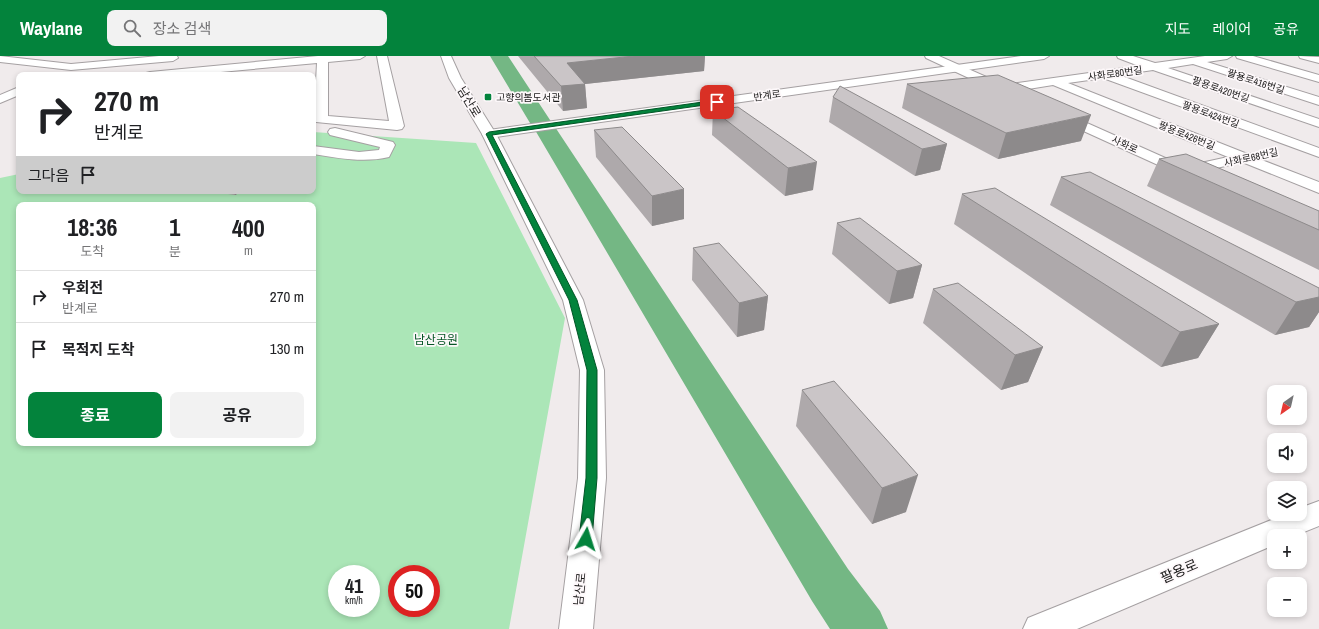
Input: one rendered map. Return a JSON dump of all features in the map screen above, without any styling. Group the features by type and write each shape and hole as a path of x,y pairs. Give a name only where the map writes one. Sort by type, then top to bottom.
{"street":[{"path":"60,72 71,67 80,56"},
{"path":"187,72 260,66 323,58 360,56"},
{"path":"317,122 397,126 382,56"},
{"name":"남산로","path":"446,56 455,78 489,134 573,300 592,370 592,478 576,629"},
{"path":"930,56 1025,99"},
{"name":"반계로","path":"489,134 1044,56"},
{"name":"팔용로420번길","path":"1122,56 1319,122"},
{"name":"사화로80번길","path":"1004,89 1227,56"},
{"path":"1241,56 1319,79"},
{"path":"1304,56 1319,60"},
{"path":"0,59 71,67 140,59 184,57"},
{"path":"317,122 323,58"},
{"name":"팔용로416번길","path":"1193,61 1319,101"},
{"name":"팔용로424번길","path":"1104,74 1319,153"},
{"name":"팔용로426번길","path":"1055,82 1319,188"},
{"path":"6,83 16,84"},
{"path":"0,99 16,92"},
{"name":"사화로","path":"1047,109 1204,180"},
{"path":"316,150 360,156 384,154 388,145 317,122"},
{"name":"사화로68번길","path":"1183,171 1319,142"},
{"name":"팔용로","path":"1040,629 1319,513"}],"green space":[{"name":"남산공원","path":"316,132 476,143 565,318 509,629 0,629 0,178 16,175 16,194 316,194"}],"building":[{"path":"534,56 634,56 567,63 585,84 561,86"},
{"path":"998,75 1091,115 1006,133 907,84"},
{"path":"840,86 947,144 922,149 833,97"},
{"path":"738,107 817,162 788,168 713,110"},
{"path":"622,127 684,189 652,196 594,130"},
{"path":"1186,154 1319,211 1319,230 1159,159"},
{"path":"1090,172 1319,288 1319,297 1296,302 1061,177"},
{"path":"995,188 1219,324 1180,332 962,194"},
{"path":"860,218 922,265 897,271 837,223"},
{"path":"719,243 768,296 739,303 693,248"},
{"path":"958,283 1043,347 1015,355 933,289"},
{"path":"834,381 918,475 882,488 802,390"}],"waterway":[{"path":"499,56 541,123"},
{"path":"546,130 830,585 861,629"}],"place":[{"name":"고향의봄도서관","path":"488,97"}],"route":[{"path":"586,539 592,478 592,370 573,300 489,134 717,102"}]}
